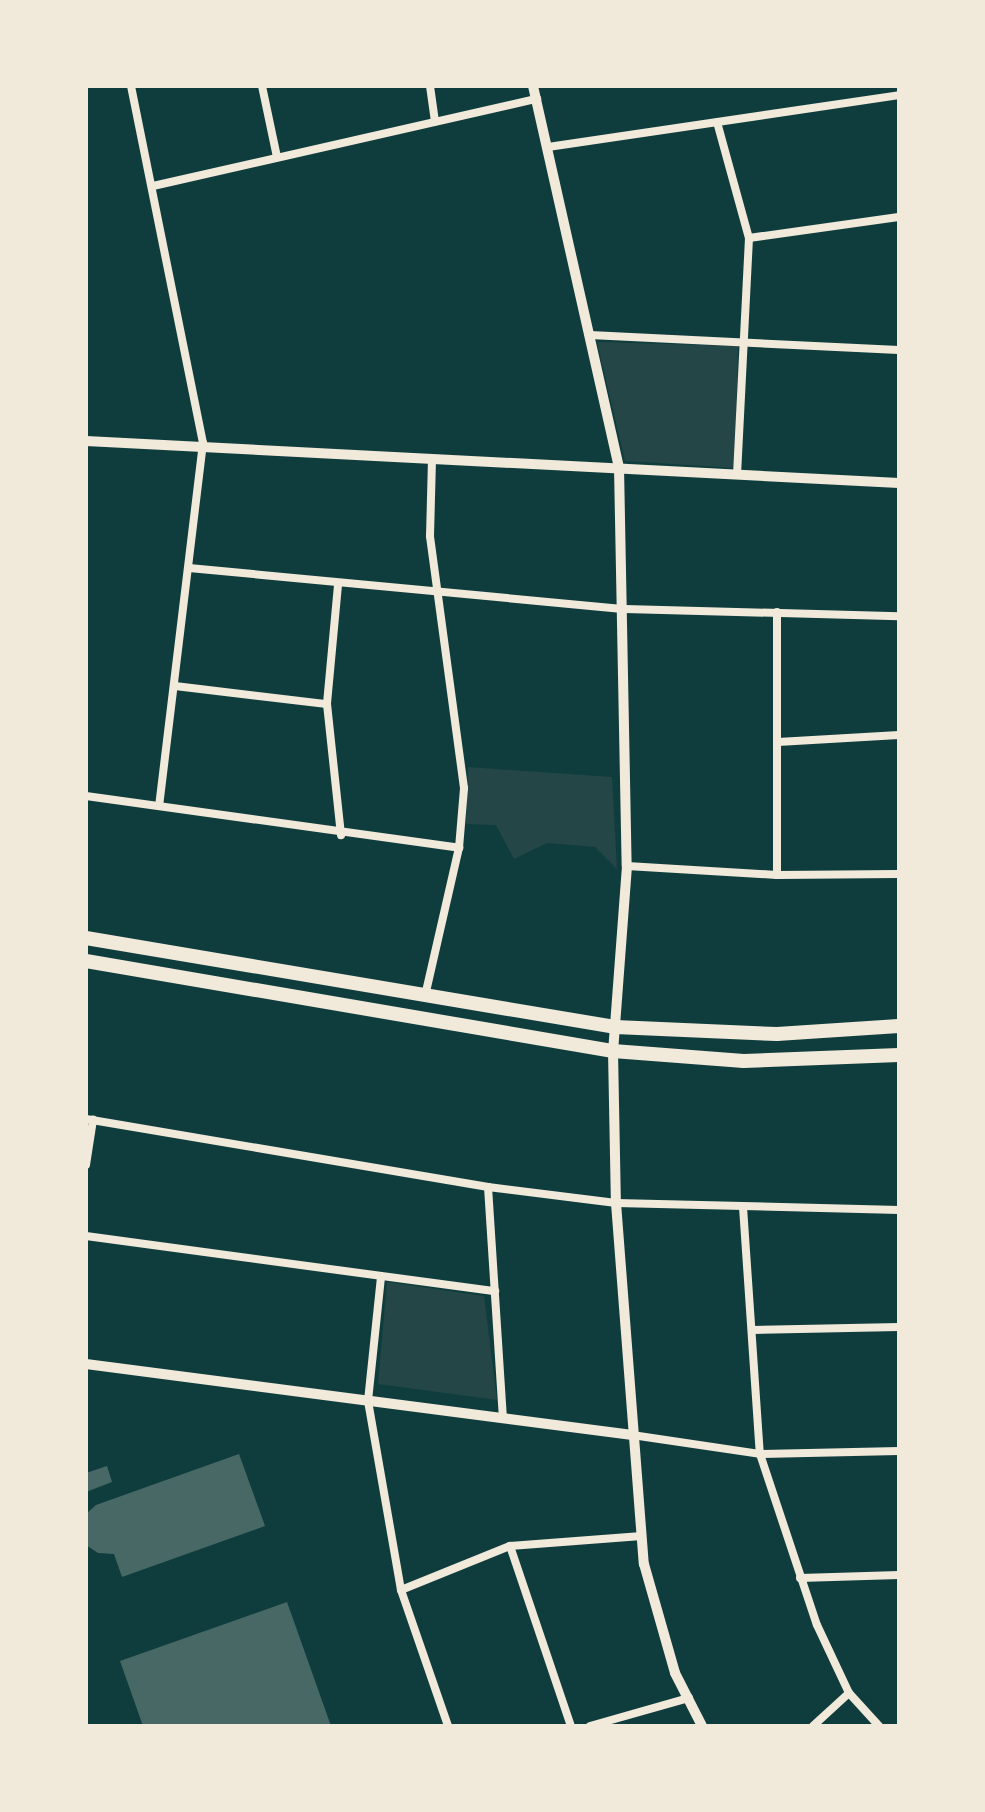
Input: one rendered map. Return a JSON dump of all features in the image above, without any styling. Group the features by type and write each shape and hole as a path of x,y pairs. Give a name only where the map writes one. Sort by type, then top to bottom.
{"main road":[{"path":"86,938 615,1027 777,1034 899,1026"},
{"path":"86,961 613,1051 744,1061 899,1055"}],"street":[{"path":"131,86 203,443 159,805"},
{"path":"262,86 277,157"},
{"path":"430,86 435,122"},
{"path":"533,86 619,467 625,609 627,866 613,1051 616,1203 642,1536 658,1621 702,1726"},
{"path":"548,147 899,95"},
{"path":"153,186 537,99"},
{"path":"717,122 749,238 737,474"},
{"path":"749,238 899,217"},
{"path":"590,335 899,350"},
{"path":"86,441 203,443 432,460 899,483"},
{"path":"425,997 459,848 464,788 430,536 432,460"},
{"path":"189,568 437,595 625,609 899,616"},
{"path":"338,585 327,704 341,835"},
{"path":"777,612 777,875"},
{"path":"175,686 327,704"},
{"path":"778,742 899,735"},
{"path":"86,796 341,835 459,848"},
{"path":"627,866 777,875 899,874"},
{"path":"86,1165 90,1120 488,1187 616,1203 899,1210"},
{"path":"488,1187 503,1418"},
{"path":"743,1207 760,1454 800,1578 849,1693 879,1726"},
{"path":"86,1236 495,1291"},
{"path":"381,1277 368,1401 401,1590 448,1726"},
{"path":"752,1330 899,1327"},
{"path":"86,1364 760,1454 899,1451"},
{"path":"401,1590 510,1546 642,1536"},
{"path":"510,1546 571,1726"},
{"path":"800,1578 899,1575"},
{"path":"813,1726 849,1693"},
{"path":"590,1726 689,1698"}],"shaded area":[{"path":"597,342 738,346 735,468 625,461"},
{"path":"468,767 612,777 617,869 595,847 547,843 514,859 496,825 466,824"},
{"path":"387,1282 484,1296 497,1400 378,1384"}],"building":[{"path":"239,1454 265,1526 122,1577 114,1554 98,1553 86,1545 86,1514 96,1505"},
{"path":"107,1466 112,1482 86,1492 86,1473"},
{"path":"287,1602 331,1726 143,1726 120,1661"}]}
